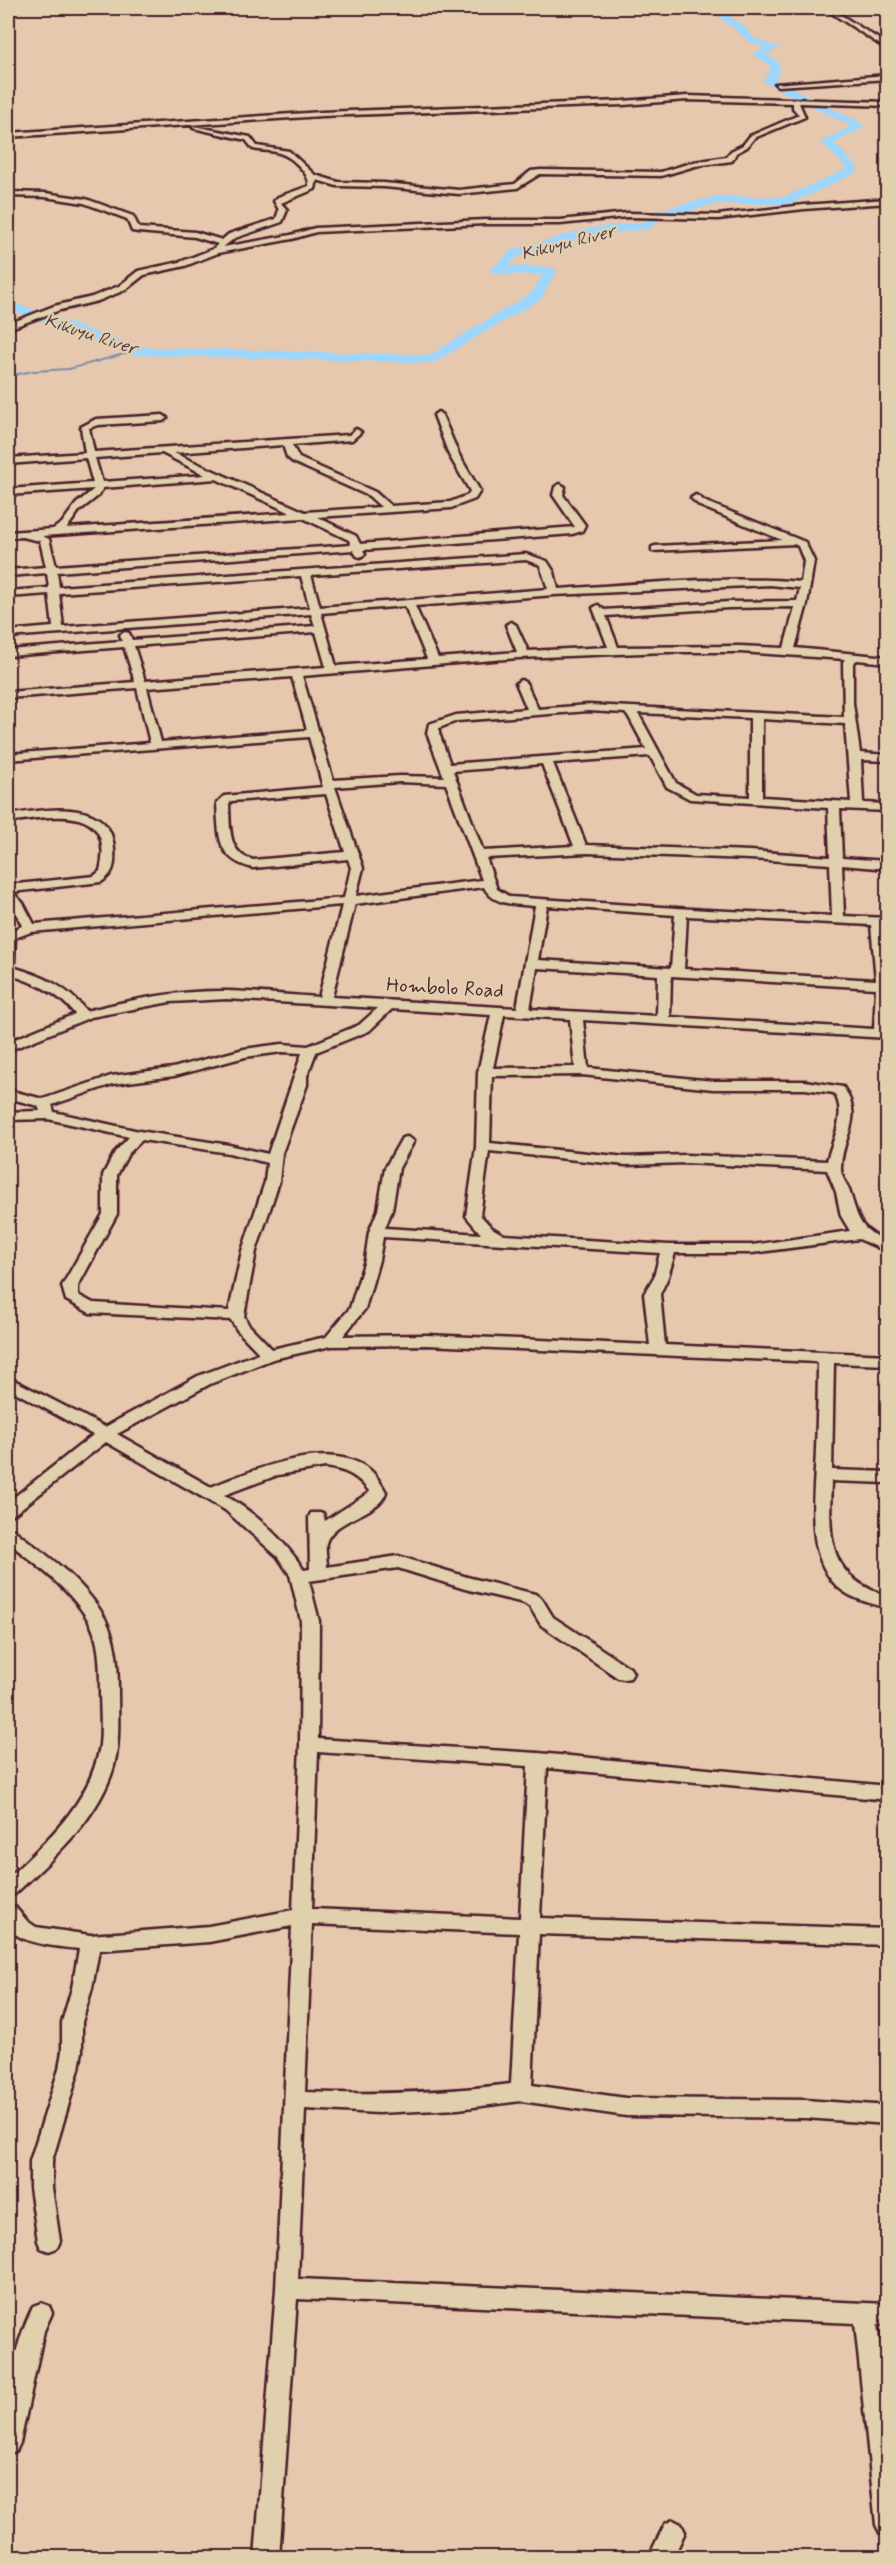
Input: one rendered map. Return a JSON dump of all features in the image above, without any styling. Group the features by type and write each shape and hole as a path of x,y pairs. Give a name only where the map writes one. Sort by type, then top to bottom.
{"street":[{"path":"827,8 888,48"},
{"path":"876,40 888,40"},
{"path":"778,84 888,77"},
{"path":"8,135 175,123 687,98 886,105"},
{"path":"314,177 339,184 384,185 459,192 517,186 534,173 540,172 664,173 694,164 729,159 732,153 746,146 752,137 803,116 796,108 796,103"},
{"path":"175,123 248,138 255,148 287,152 296,163 314,177 315,184 312,187 281,199 277,203 283,210 279,220 232,236 216,251"},
{"path":"8,194 45,195 86,201 130,218 135,229 138,230 216,239 222,243"},
{"path":"8,327 57,308 104,296 122,288 141,273 182,264 216,251 292,237 315,230 384,225 552,222 627,215 717,217 804,207 888,201"},
{"path":"8,535 452,504 472,497 475,491 454,455 438,415"},
{"path":"56,531 66,526 71,521 74,512 99,489 91,454 83,433 85,427 96,422 163,417"},
{"path":"8,461 352,437 356,432"},
{"path":"286,442 292,457 296,460 372,494 389,509"},
{"path":"162,450 308,515 353,538 359,548 357,569"},
{"path":"8,492 216,476"},
{"path":"8,573 359,548 579,529 580,525 558,495 560,487"},
{"path":"696,498 703,504 798,541 804,546 809,561 806,585 789,650"},
{"path":"22,534 44,539 52,570 58,630"},
{"path":"655,549 798,541"},
{"path":"8,594 539,558 543,561 554,592"},
{"path":"305,573 332,670"},
{"path":"8,634 554,592 711,583 770,582 806,585"},
{"path":"409,603 434,662"},
{"path":"614,649 599,610 802,604"},
{"path":"122,625 141,684 156,744"},
{"path":"511,625 524,655"},
{"path":"8,653 321,629"},
{"path":"8,695 614,649 789,650 888,660"},
{"path":"856,807 855,756 850,721 848,662 853,657 888,650"},
{"path":"296,673 329,787 357,871 347,901 325,1000"},
{"path":"521,683 534,712"},
{"path":"850,721 588,708 456,718 433,726 433,733 492,891 507,900 541,904 882,922 885,985 884,1033"},
{"path":"629,711 635,717 671,785 694,797 888,808"},
{"path":"756,715 756,801"},
{"path":"8,757 315,733"},
{"path":"351,855 243,863 237,860 225,844 223,803 228,798 448,774 546,760 654,753"},
{"path":"855,756 888,758"},
{"path":"546,760 582,850"},
{"path":"834,805 838,919"},
{"path":"8,818 66,813 88,816 101,825 105,831 108,856 105,874 97,879 8,889"},
{"path":"479,855 582,850 750,855 888,865"},
{"path":"8,963 9,936 29,928 347,901 489,883"},
{"path":"8,896 26,915 29,928"},
{"path":"524,1011 541,904"},
{"path":"663,1019 681,913"},
{"path":"533,964 885,985"},
{"path":"8,970 54,986 70,997 82,1015"},
{"name":"Hombolo Road","path":"8,1047 82,1015 133,1003 200,995 524,1011 884,1033"},
{"path":"8,1116 46,1109 111,1080 174,1072 244,1053 282,1048 310,1050 364,1029 389,1004"},
{"path":"499,1010 485,1072 483,1147 473,1216 487,1231 499,1238"},
{"path":"576,1015 582,1071"},
{"path":"269,1355 242,1327 236,1316 249,1251 272,1182 273,1160 310,1050"},
{"path":"485,1072 582,1071 713,1084 806,1085 837,1090 845,1099 846,1113 834,1166 835,1177 843,1192 846,1209 860,1234 870,1242 888,1248"},
{"path":"8,1094 46,1109 139,1135 229,1149 273,1160"},
{"path":"139,1135 122,1152 110,1175 110,1214 70,1287 71,1297 90,1308 236,1316"},
{"path":"331,1341 357,1309 372,1260 376,1232 385,1209 392,1168 407,1141"},
{"path":"483,1147 513,1148 626,1161 686,1159 834,1166"},
{"path":"376,1232 669,1249 752,1250 860,1234"},
{"path":"658,1348 652,1294 661,1277 669,1249"},
{"path":"8,1510 105,1434 204,1380 269,1355 331,1341 426,1340 658,1348 888,1360"},
{"path":"826,1357 824,1475 821,1509 829,1557 844,1583 860,1593 888,1602"},
{"path":"8,1382 231,1506 284,1553 299,1577 310,1621 309,1745 287,2289 267,2558"},
{"path":"210,1494 247,1479 294,1465 329,1462 347,1464 370,1479 378,1492 377,1496 337,1519 318,1542"},
{"path":"824,1475 888,1478"},
{"path":"317,1517 319,1575"},
{"path":"8,1534 58,1574 94,1613 106,1645 109,1745 103,1769 85,1809 69,1829 8,1889"},
{"path":"299,1577 399,1562 465,1583 529,1598 536,1603 547,1621 624,1673"},
{"path":"309,1745 538,1760 888,1793"},
{"path":"521,2092 538,1760"},
{"path":"8,1912 20,1927 30,1933 90,1943 209,1934 302,1916 530,1926 888,1936"},
{"path":"49,2241 41,2188 41,2161 69,2069 72,2051 72,2022 82,1988 90,1943"},
{"path":"295,2100 378,2104 458,2100 521,2092 626,2107 805,2109 888,2115"},
{"path":"287,2289 876,2314 888,2525"},
{"path":"8,2443 33,2331 41,2313"},
{"path":"660,2558 673,2532"}],"waterway":[{"name":"Kikuyu River","path":"8,305 135,351 433,359 536,296 551,271 496,270 516,253 591,232 647,225 654,220 656,215 717,200 786,201 854,170 827,142 859,126 768,80 775,73 774,63 757,54 775,48 751,41 740,27 724,17 733,8"},
{"path":"8,376 33,371 69,369 135,351"}]}
